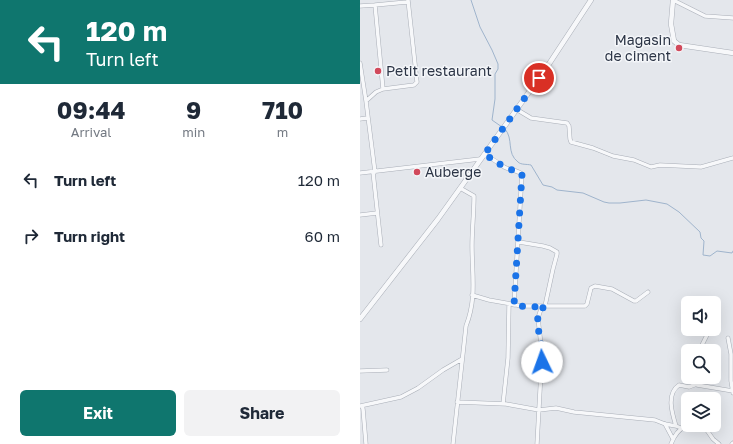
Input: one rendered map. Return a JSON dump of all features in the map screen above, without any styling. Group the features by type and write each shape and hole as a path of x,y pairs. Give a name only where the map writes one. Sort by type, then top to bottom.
{"street":[{"path":"360,319 420,243 484,155 569,35 591,0"},
{"path":"733,18 705,16 673,0 671,24 674,41 679,45 733,53"},
{"path":"360,6 407,1 417,82 414,85 383,89 376,92 366,100"},
{"path":"374,5 383,89"},
{"path":"360,63 366,100 381,245"},
{"path":"516,109 531,118 567,123 570,126 571,142 593,148 613,156 634,160 651,167 660,165 701,167 733,158"},
{"path":"360,119 367,118"},
{"path":"484,155 495,160 504,167 522,174 514,305"},
{"path":"360,174 480,160"},
{"path":"453,444 466,326 472,309 472,236 474,196 460,188"},
{"path":"360,215 377,213"},
{"path":"518,242 543,246 557,252 557,258 553,269 545,306 539,313 538,323 542,354 537,444"},
{"path":"472,295 529,307 585,306 587,304 590,288 594,286 612,289 634,301 648,292"},
{"path":"503,404 508,358 509,304"},
{"path":"676,426 672,409 672,398 674,390 679,385 689,387 697,384 709,388 733,391 730,381 731,354 728,338"},
{"path":"366,444 363,409 361,406 401,397 418,388 443,370 462,360"},
{"path":"360,371 387,370"},
{"path":"457,402 503,404 539,410 556,408 574,412 655,420 681,428 671,444"},
{"path":"665,424 673,439"},
{"path":"708,432 719,444"}],"waterway":[{"path":"471,0 480,27 498,64 498,69 495,74 495,99 492,120 502,127"},
{"path":"505,129 508,133 514,158 521,164 531,165 543,185 557,190 583,193 609,203 646,200 667,204 679,212 700,232 701,238 704,241 703,255 710,256 717,251 732,253 733,251"}],"place":[{"name":"Magasin de ciment","path":"679,48"},
{"name":"Petit restaurant","path":"378,71"},
{"name":"Auberge","path":"417,172"}],"route":[{"path":"539,78 484,155 495,160 504,167 522,174 514,305 529,307 545,306 541,309 538,318 539,335 542,348 542,362"}]}
